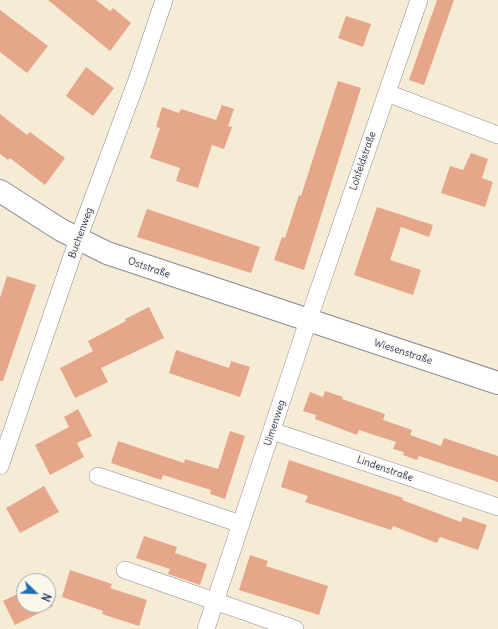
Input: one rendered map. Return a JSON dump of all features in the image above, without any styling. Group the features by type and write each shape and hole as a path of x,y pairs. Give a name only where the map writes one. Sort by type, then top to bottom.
{"main road":[{"name":"Oststraße","path":"0,191 78,239 107,253 308,321"},
{"name":"Wiesenstraße","path":"308,321 498,383"}],"street":[{"name":"Buchenweg","path":"0,466 78,239 138,80 164,0"},
{"name":"Lohfeldstraße","path":"308,321 419,0"},
{"path":"387,93 498,135"},
{"name":"Ulmenweg","path":"206,629 308,321"},
{"name":"Lindenstraße","path":"272,431 498,507"},
{"path":"98,476 241,524"},
{"path":"125,570 295,629"}],"building":[{"path":"48,0 96,0 110,11 113,8 131,23 110,51"},
{"path":"437,0 454,0 424,85 409,80"},
{"path":"0,10 48,46 27,73 0,52"},
{"path":"346,16 371,24 363,47 338,38"},
{"path":"86,67 114,88 93,116 66,96"},
{"path":"338,81 361,88 304,270 274,260 282,237 285,238 299,195 301,196"},
{"path":"222,105 234,109 228,126 232,127 224,149 212,145 198,188 176,181 180,168 150,158 160,128 156,127 162,107 179,113 181,109 216,120"},
{"path":"0,114 27,135 30,132 65,158 45,185 10,158 8,160 0,154"},
{"path":"471,153 488,159 482,178 493,182 485,207 441,193 450,166 463,170"},
{"path":"377,207 433,225 429,237 401,227 390,260 421,270 413,295 354,275"},
{"path":"147,209 260,247 251,273 137,237"},
{"path":"7,276 36,285 3,381 0,381 0,298"},
{"path":"149,307 164,338 101,368 108,382 75,398 60,368 93,351 88,341 126,321 125,319"},
{"path":"176,350 229,368 231,361 250,367 240,397 169,373"},
{"path":"325,391 343,397 342,399 385,414 383,420 412,430 410,435 441,446 444,438 498,456 498,482 419,456 417,460 403,455 404,452 393,449 396,442 359,430 357,435 315,419 316,415 303,411 310,392 323,397"},
{"path":"78,409 92,436 77,443 84,457 50,475 35,445 69,427 64,417"},
{"path":"230,431 245,436 225,499 210,494 211,490 163,475 161,480 111,463 118,441 184,463 185,459 218,469"},
{"path":"289,460 403,498 402,500 461,522 463,517 487,525 478,550 440,537 437,543 393,526 391,530 305,502 308,496 281,487"},
{"path":"44,486 59,512 20,533 6,508"},
{"path":"144,536 177,547 175,553 207,564 200,585 168,574 170,569 136,558"},
{"path":"250,555 268,561 266,566 328,586 319,615 239,590"},
{"path":"70,570 112,584 110,588 147,600 139,626 102,614 103,611 62,597"},
{"path":"16,595 16,613 39,613 15,625 3,601"}]}
